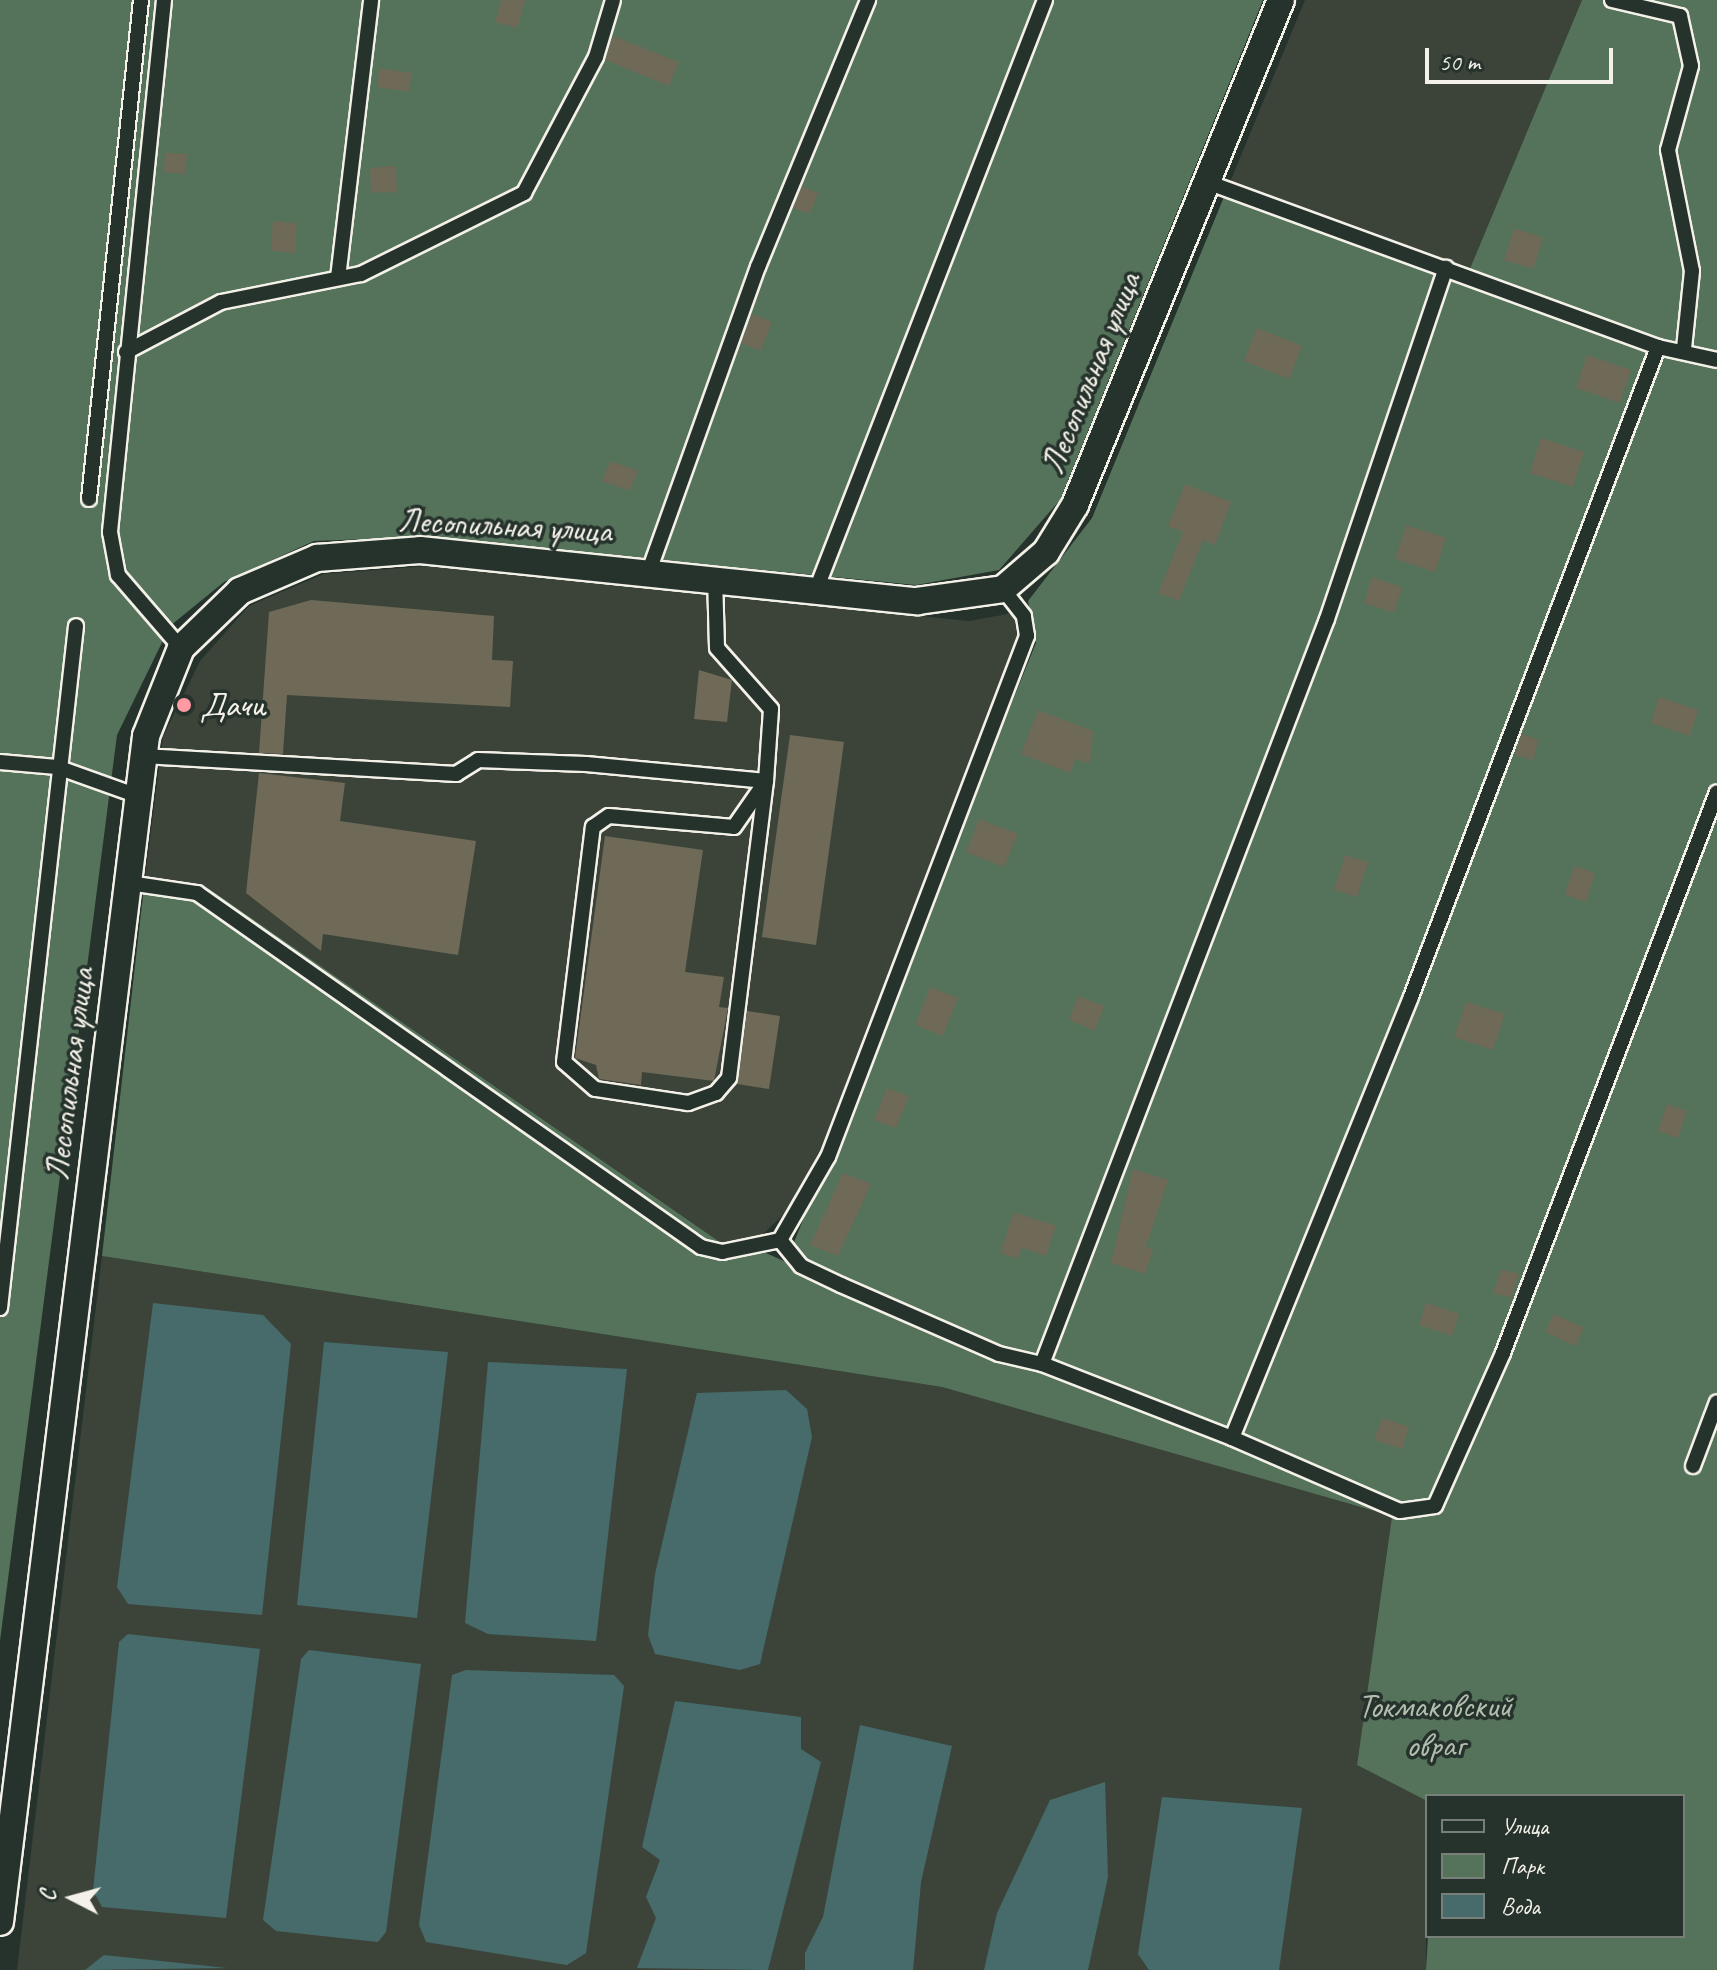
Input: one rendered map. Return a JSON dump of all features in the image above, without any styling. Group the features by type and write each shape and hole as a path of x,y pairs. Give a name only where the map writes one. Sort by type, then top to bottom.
{"street":[{"name":"Лесопильная улица","path":"0,1922 143,756 181,648 240,591 317,558 420,550 649,571 917,601 1003,589 1046,552 1075,505 1281,0"}],"lane":[{"path":"89,499 141,0"},
{"path":"164,0 110,532 118,575 181,648"},
{"path":"338,278 371,0"},
{"path":"126,352 221,302 361,274 524,193 596,57 613,0"},
{"path":"649,571 758,267 868,0"},
{"path":"816,590 1045,0"},
{"path":"1612,0 1680,16 1691,66 1668,150 1692,271 1684,348"},
{"path":"1207,182 1658,347 1684,348 1717,360"},
{"path":"1042,1364 1327,619 1446,268"},
{"path":"1232,1438 1411,997 1658,347"},
{"path":"715,578 717,648 771,709 766,781 729,1078 716,1093 688,1103 590,1086 564,1062 593,827 609,816 734,827 766,781"},
{"path":"129,883 197,893 701,1247 722,1252 780,1240 828,1157 1027,636 1024,616 1003,589"},
{"path":"0,1308 57,767 76,626"},
{"path":"143,756 456,774 478,760 586,764 766,781"},
{"path":"0,762 57,767 138,796"},
{"path":"780,1240 814,1273 999,1354 1042,1364 1232,1438 1400,1511 1435,1506 1503,1353 1717,792"},
{"path":"1693,1466 1717,1402"}],"shaded area":[{"path":"1305,0 1582,0 1464,283 1226,192"},
{"path":"429,566 969,621 1013,613 1020,630 821,1156 783,1215 740,1256 205,886 145,878 163,737 200,661 249,606 324,574"},
{"path":"102,1256 942,1387 1392,1516 1357,1765 1425,1800 1426,1970 17,1970"}],"green space":[{"path":"0,0 1263,0 1060,500 999,570 916,585 423,537 314,541 224,582 170,626 117,735 0,1641"},
{"name":"Токмаковский овраг","path":"1582,0 1717,0 1717,1970 1426,1970 1428,1938 1685,1938 1685,1794 1425,1794 1425,1800 1357,1765 1392,1516 942,1387 102,1256 145,878 205,886 740,1256 766,1253 786,1262 1036,643 1028,601 1092,518 1226,192 1464,283"}],"water":[{"path":"153,1303 263,1315 291,1344 262,1615 128,1604 117,1587"},
{"path":"324,1342 448,1352 417,1618 297,1605"},
{"path":"488,1362 627,1369 596,1641 488,1634 465,1623"},
{"path":"786,1390 807,1409 812,1437 760,1664 740,1670 655,1654 648,1635 655,1574 697,1393"},
{"path":"128,1634 260,1649 226,1918 102,1907 93,1890 119,1642"},
{"path":"309,1650 421,1664 386,1932 378,1942 276,1931 263,1920 301,1659"},
{"path":"466,1670 614,1675 624,1686 586,1953 567,1965 426,1942 419,1925 452,1675"},
{"path":"675,1701 801,1717 801,1749 821,1762 768,1970 637,1968 656,1918 646,1897 660,1860 642,1847"},
{"path":"860,1725 952,1746 921,1882 913,1970 805,1970 805,1953 823,1917"},
{"path":"1105,1782 1108,1877 1088,1970 984,1970 997,1913 1050,1800"},
{"path":"1162,1797 1302,1808 1279,1970 1149,1970 1138,1954"},
{"path":"104,1955 227,1968 85,1970"}],"building":[{"path":"501,0 525,0 517,28 495,22"},
{"path":"613,36 679,62 669,86 605,60"},
{"path":"379,68 412,73 409,92 377,87"},
{"path":"165,153 187,154 185,174 164,172"},
{"path":"396,166 397,192 371,193 370,168"},
{"path":"802,186 818,193 810,214 793,208"},
{"path":"273,221 297,223 295,253 271,251"},
{"path":"1514,228 1543,238 1533,269 1504,260"},
{"path":"752,314 772,322 761,351 741,343"},
{"path":"1257,328 1302,346 1289,379 1244,361"},
{"path":"1587,355 1631,370 1620,403 1576,388"},
{"path":"1541,438 1584,452 1573,487 1530,473"},
{"path":"610,461 638,471 630,491 602,481"},
{"path":"1185,484 1231,502 1215,545 1203,540 1179,601 1158,593 1183,532 1168,526"},
{"path":"1406,525 1446,538 1435,572 1395,559"},
{"path":"1372,577 1402,587 1394,613 1364,603"},
{"path":"311,600 494,616 492,660 513,661 510,707 287,695 283,754 259,753 269,612"},
{"path":"699,670 732,680 727,722 694,719"},
{"path":"1659,697 1698,710 1690,736 1651,723"},
{"path":"1038,710 1093,731 1090,764 1076,759 1070,773 1021,754"},
{"path":"1522,734 1539,740 1533,760 1515,755"},
{"path":"790,735 844,742 816,945 762,937"},
{"path":"259,773 345,783 340,821 476,841 458,955 323,934 321,951 246,893"},
{"path":"979,819 1018,834 1004,867 966,852"},
{"path":"605,836 703,850 685,972 724,977 719,1007 728,1008 714,1081 642,1072 641,1085 599,1079 596,1065 575,1058"},
{"path":"1345,855 1368,862 1357,897 1334,890"},
{"path":"1574,866 1595,873 1586,902 1565,895"},
{"path":"930,987 958,998 943,1036 915,1025"},
{"path":"1078,996 1104,1006 1095,1031 1069,1020"},
{"path":"1466,1002 1505,1014 1493,1050 1454,1037"},
{"path":"747,1011 780,1016 769,1089 737,1084"},
{"path":"887,1088 909,1096 896,1128 874,1120"},
{"path":"1667,1104 1687,1111 1678,1138 1658,1131"},
{"path":"1133,1169 1168,1180 1146,1247 1153,1250 1145,1274 1111,1263"},
{"path":"843,1173 871,1184 838,1256 810,1245"},
{"path":"1014,1212 1056,1226 1046,1256 1022,1248 1018,1259 1000,1253"},
{"path":"1501,1269 1519,1274 1511,1298 1493,1293"},
{"path":"1426,1303 1459,1314 1452,1336 1419,1325"},
{"path":"1554,1314 1584,1328 1575,1346 1545,1332"},
{"path":"1382,1418 1409,1427 1402,1449 1374,1440"}],"place":[{"name":"Дачи","path":"184,705"}]}
